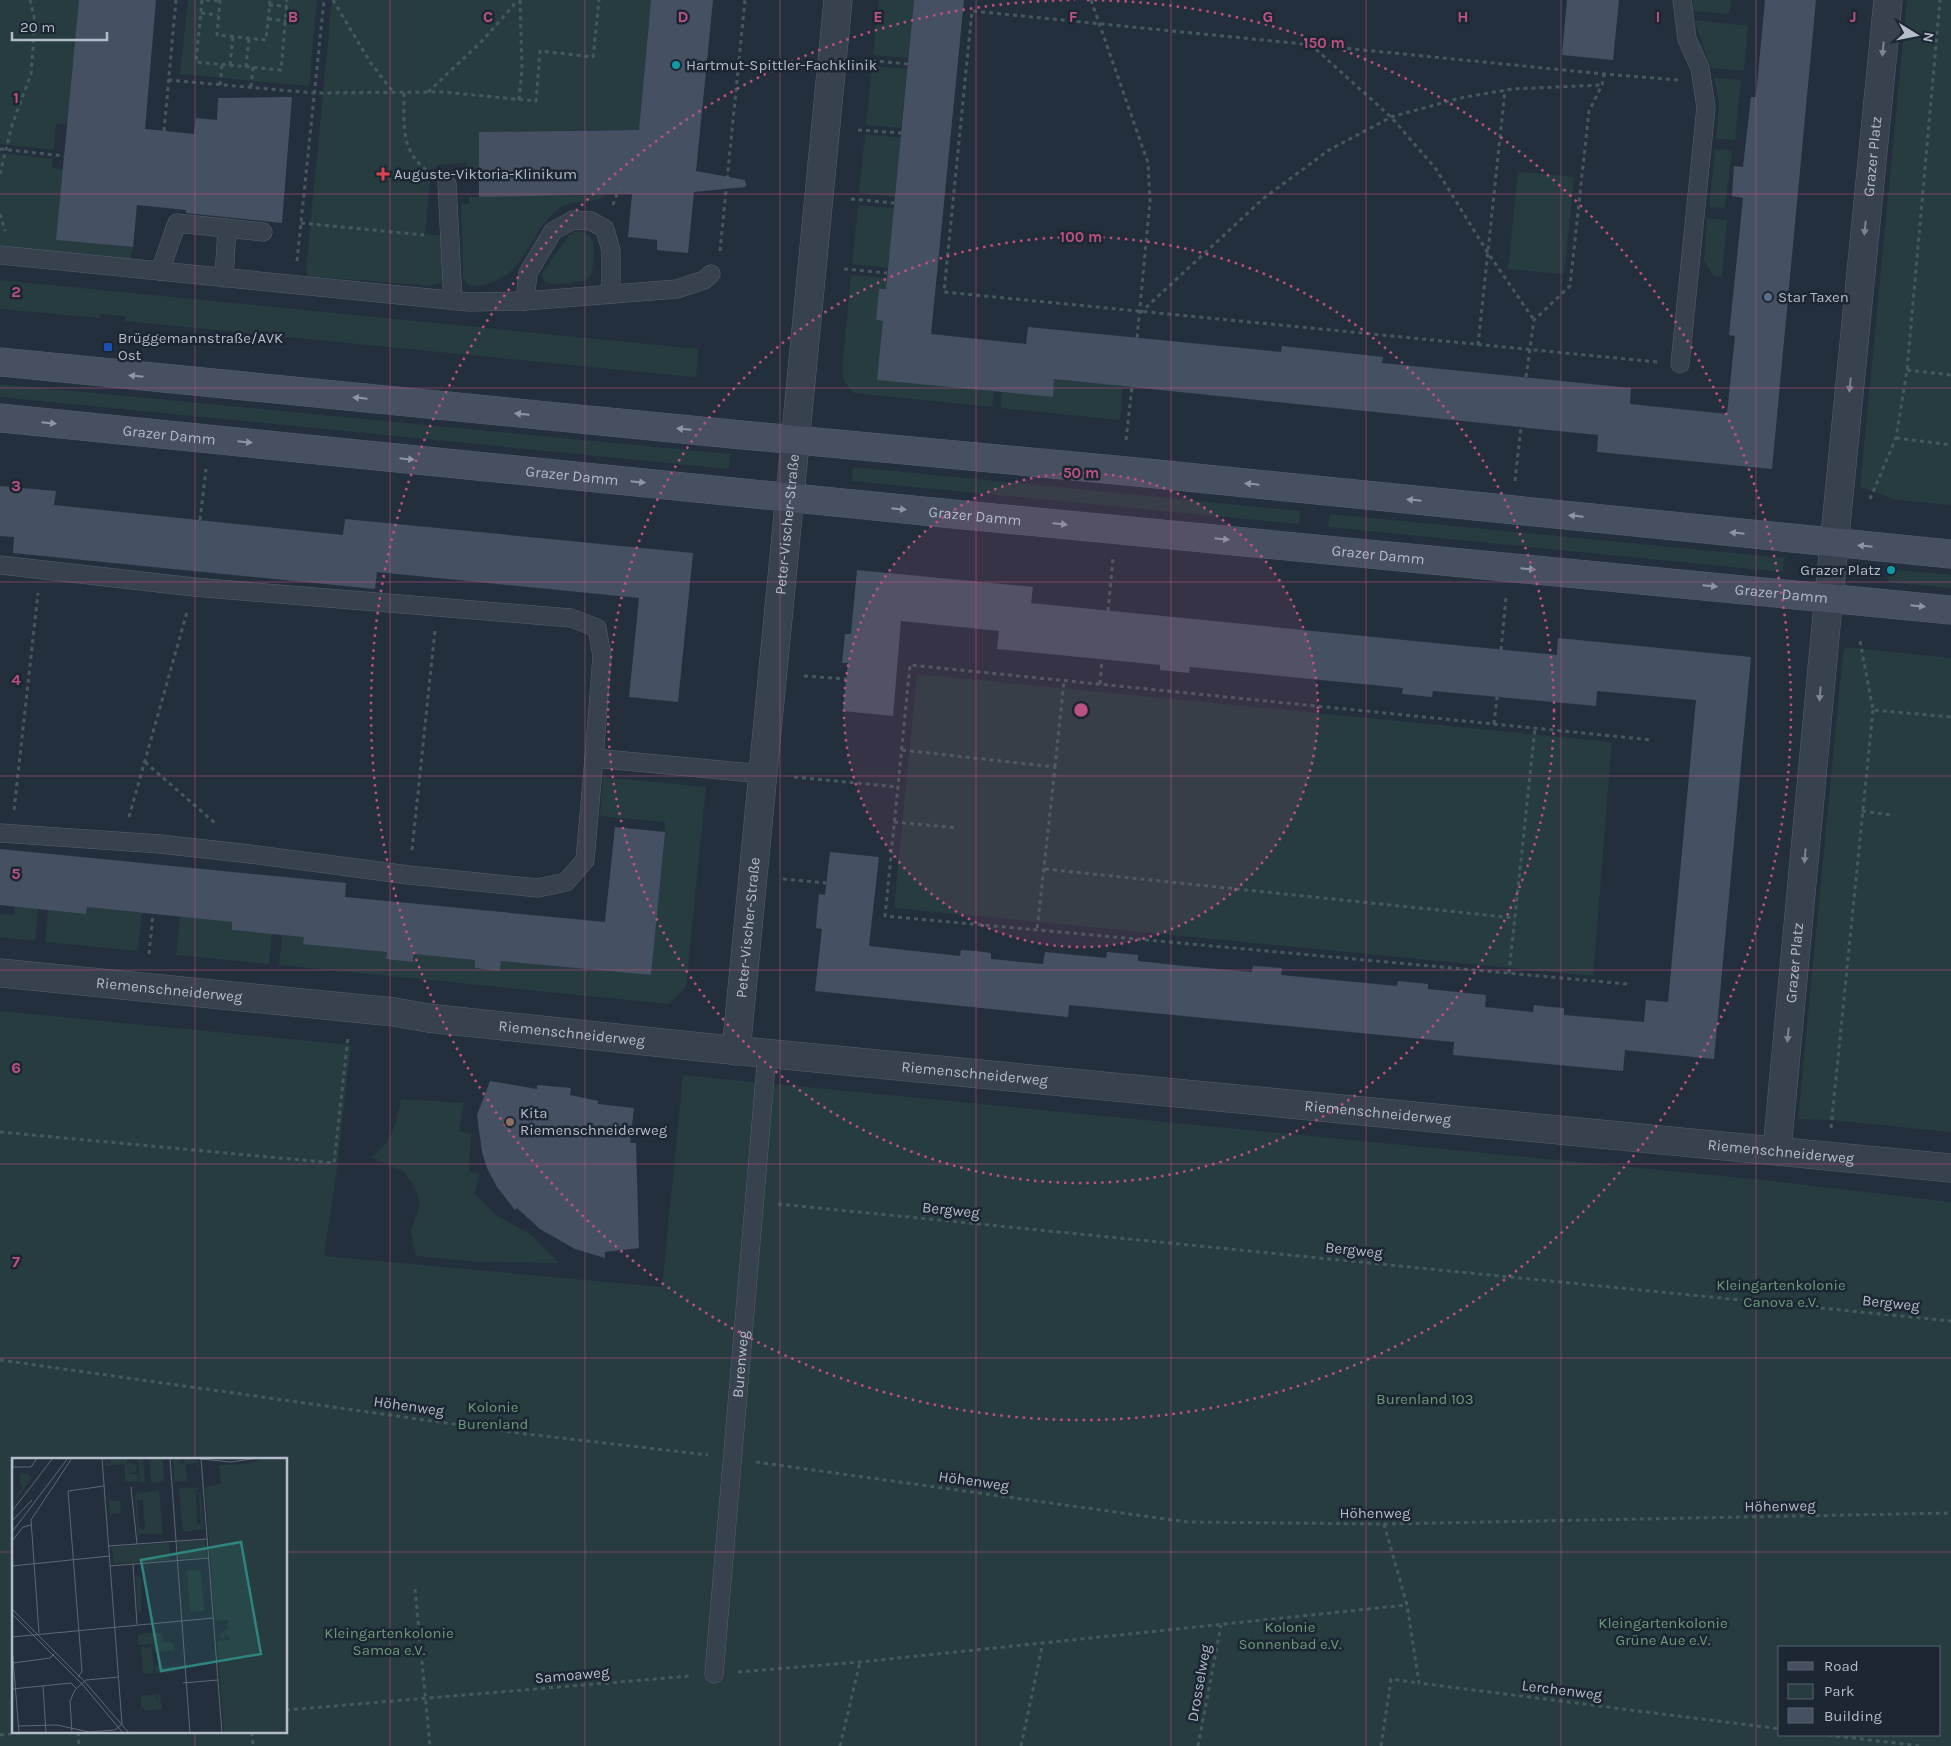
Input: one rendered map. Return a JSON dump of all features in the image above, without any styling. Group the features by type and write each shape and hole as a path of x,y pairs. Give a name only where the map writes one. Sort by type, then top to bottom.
{"main road":[{"path":"0,362 1127,471 1951,554"},
{"name":"Grazer Damm","path":"0,418 1951,610"}],"street":[{"name":"Peter-Vischer-Straße","path":"736,1051 838,0"},
{"name":"Grazer Platz","path":"1777,1150 1834,542 1888,0"},
{"name":"Riemenschneiderweg","path":"0,973 394,1012 428,1018 736,1051 1951,1168"}],"lane":[{"path":"1680,364 1706,107 1700,68 1687,39 1682,0"},
{"path":"446,184 453,300"},
{"path":"525,301 528,273 553,231 573,220 591,221 605,229 611,251 611,294"},
{"path":"160,271 177,223 263,232"},
{"path":"224,278 227,228"},
{"path":"0,255 470,302 525,301 677,289 704,280 711,274"},
{"path":"0,565 194,587 570,618 597,628 602,656 585,860 566,882 538,888 409,875 250,854 6,833"},
{"path":"594,758 763,774"},
{"name":"Burenweg","path":"714,1674 767,1054"}],"path":[{"path":"0,174 5,149 31,74 35,21 30,0"},
{"path":"164,131 176,0"},
{"path":"202,0 196,62 281,70 288,0"},
{"path":"206,0 220,1 217,35 266,40 270,0"},
{"path":"295,285 324,0"},
{"path":"333,0 370,62 394,93"},
{"path":"427,92 482,41 513,6 516,0"},
{"path":"518,100 522,70 520,0"},
{"path":"168,80 314,93 427,92 536,101 540,51 593,58 599,0"},
{"path":"711,274 719,262 744,0"},
{"path":"1091,0 1148,163 1150,201 1137,338"},
{"path":"1869,503 1896,438 1907,370 1940,0"},
{"path":"269,5 287,6"},
{"path":"1658,78 972,10 944,292 1140,313 1680,364"},
{"path":"200,13 218,15"},
{"path":"268,19 286,21"},
{"path":"230,65 233,36"},
{"path":"246,67 249,38"},
{"path":"1310,44 1391,117 1436,169 1488,253 1534,320"},
{"path":"864,60 908,64"},
{"path":"220,85 222,64"},
{"path":"251,87 253,67"},
{"path":"1526,377 1528,350 1534,320 1570,286 1589,111 1602,85 1604,74"},
{"path":"1140,313 1264,198 1329,150 1391,117 1460,98 1506,90 1602,85"},
{"path":"1478,345 1506,90"},
{"path":"404,93 404,130 406,139 416,163 431,173"},
{"path":"858,130 901,133"},
{"path":"0,149 64,156"},
{"path":"726,183 750,185"},
{"path":"851,199 894,203"},
{"path":"301,223 425,235 436,225 449,225"},
{"path":"844,269 887,273"},
{"path":"1907,370 1951,375"},
{"path":"1126,444 1132,387"},
{"path":"1515,482 1521,427"},
{"path":"1896,438 1951,444"},
{"path":"200,520 206,467"},
{"path":"1108,611 1114,556"},
{"path":"6,833 41,570"},
{"path":"122,842 194,587"},
{"path":"1501,650 1507,595"},
{"path":"409,875 438,607"},
{"path":"1830,1128 1873,710 1860,641"},
{"path":"1100,684 1102,660"},
{"path":"1627,984 885,916 910,665 1652,740"},
{"path":"804,676 846,679"},
{"path":"1038,930 1064,680"},
{"path":"1494,724 1497,697"},
{"path":"1873,710 1951,717"},
{"path":"1508,974 1535,728"},
{"path":"902,750 1055,767"},
{"path":"144,762 250,854"},
{"path":"794,777 898,787"},
{"path":"1862,811 1892,815"},
{"path":"894,822 958,828"},
{"path":"1045,870 1514,918"},
{"path":"783,879 826,883"},
{"path":"149,954 153,914"},
{"path":"0,1132 334,1163 352,1008"},
{"name":"Bergweg","path":"755,1202 1951,1320"},
{"name":"Höhenweg","path":"0,1360 510,1432 732,1458 1187,1522 1384,1524 1951,1514"},
{"path":"1384,1524 1407,1605 1419,1683"},
{"path":"415,1590 430,1746"},
{"path":"840,1746 860,1662 1407,1605"},
{"name":"Drosselweg","path":"1198,1746 1221,1625"},
{"path":"1021,1746 1043,1642"},
{"name":"Samoaweg","path":"288,1710 860,1662"},
{"name":"Lerchenweg","path":"1381,1746 1390,1679 1778,1729"},
{"path":"1836,1736 1920,1746"}],"green space":[{"path":"0,0 79,0 68,125 56,124 54,150 0,144"},
{"path":"188,0 317,0 309,86 180,74"},
{"path":"332,0 651,0 638,139 605,130 479,132 479,176 467,176 466,163 439,165 431,173 425,234 443,236 444,278 440,283 431,286 308,276 306,270"},
{"path":"879,0 914,0 908,58 873,55"},
{"path":"1693,0 1731,0 1729,14 1692,11"},
{"path":"1907,0 1951,0 1951,505 1896,500 1860,487"},
{"path":"1694,20 1748,26 1744,71 1711,68"},
{"path":"872,66 907,69 901,128 866,125"},
{"path":"1714,78 1741,80 1735,140 1716,138 1719,103"},
{"path":"865,134 901,138 895,197 859,193"},
{"path":"1715,149 1732,150 1725,208 1709,207"},
{"path":"0,153 53,159 52,168 63,169 56,240 133,247 130,259 0,247"},
{"path":"1518,172 1574,177 1564,274 1508,269"},
{"path":"607,195 596,200 571,203 560,208 540,228 519,263 497,280 476,286 468,284 464,280 461,204 469,204 469,197"},
{"path":"858,205 894,208 888,268 852,264"},
{"path":"1707,218 1727,220 1722,277 1714,276 1704,260"},
{"path":"581,231 593,241 594,261 592,272 588,279 560,284 546,282 543,272 568,236 574,232"},
{"path":"851,275 887,278 886,289 879,289 876,320 883,321 994,391 992,407 854,393 845,383 842,370"},
{"path":"0,280 699,349 696,375 692,377 125,321 125,316 100,314 99,318 0,309"},
{"path":"1054,379 1123,386 1120,420 1000,408 1002,392 1053,397"},
{"path":"0,384 730,454 729,469 0,397"},
{"path":"853,467 1300,511 1299,524 852,481"},
{"path":"1330,514 1784,558 1783,572 1328,527"},
{"path":"1890,569 1951,575 1951,588 1888,582"},
{"path":"1845,647 1951,658 1951,1132 1831,1120 1798,1119"},
{"path":"917,674 1612,742 1593,976 894,908"},
{"path":"603,777 706,787 686,987 669,1004 279,965 283,927 387,952 386,958 413,961 413,954 475,960 475,968 500,971 501,961 651,975 665,822 600,816"},
{"path":"15,900 39,902 35,941 0,937 0,914 14,915"},
{"path":"49,903 63,910 75,913 86,914 87,907 142,913 138,951 45,942"},
{"path":"180,916 232,922 232,930 253,932 273,926 269,964 176,955"},
{"path":"0,1011 351,1045 337,1168 324,1256 662,1287 683,1075 1763,1180 1951,1202 1951,1746 0,1746"},
{"path":"401,1099 464,1103 459,1131 471,1134 469,1172 479,1174 475,1194 496,1215 533,1236 558,1263 478,1262 416,1256 411,1231 420,1204 415,1188 404,1172 371,1157 389,1139"}],"building":[{"path":"79,0 156,0 145,129 194,134 196,118 217,120 218,98 292,97 282,223 186,213 186,210 137,205 133,247 56,240"},
{"name":"Hartmut-Spittler-Fachklinik","path":"651,0 713,0 696,171 745,180 745,187 694,192 688,253 657,250 657,240 628,237 632,194 479,197 479,132 639,130"},
{"path":"914,0 964,0 931,334 1026,344 1028,327 1281,352 1282,346 1383,357 1382,363 1631,388 1630,404 1727,414 1735,336 1729,335 1743,198 1732,196 1734,166 1743,167 1751,97 1756,97 1765,0 1816,0 1772,469 1597,452 1598,435 1054,379 1053,397 877,380 883,321 876,320 879,289 886,289"},
{"path":"1567,0 1619,0 1613,60 1562,55"},
{"path":"0,486 56,491 54,505 343,535 345,519 693,553 678,702 629,697 639,598 377,572 375,589 13,553 14,537 0,536"},
{"path":"857,570 1033,587 1031,603 1557,655 1558,638 1751,657 1714,1059 1625,1050 1623,1071 1453,1055 1454,1042 1069,1005 1068,1017 815,991 822,929 816,928 819,894 825,895 830,852 879,857 869,946 960,956 961,950 976,951 991,953 991,959 1043,964 1045,952 1106,958 1107,952 1138,955 1138,961 1184,966 1252,972 1253,966 1282,968 1281,975 1397,986 1398,981 1428,984 1428,989 1486,995 1485,1007 1533,1012 1534,1005 1564,1008 1564,1015 1644,1022 1646,1000 1668,1002 1696,700 1597,691 1596,706 1433,691 1432,697 1402,694 1403,688 1190,667 1189,673 1160,670 1160,665 997,649 999,631 901,621 893,716 843,711 848,663 842,663 845,634 851,634"},
{"path":"615,827 665,832 651,975 501,961 500,971 475,968 475,960 413,954 413,962 386,959 387,952 303,944 304,937 232,930 232,922 87,907 86,914 0,905 0,849 346,883 345,897 605,922"},
{"path":"490,1081 537,1089 537,1085 571,1088 570,1095 598,1101 598,1104 634,1108 630,1143 636,1143 639,1248 605,1252 605,1258 575,1249 540,1229 517,1208 515,1210 497,1187 487,1168 482,1152 477,1115"}],"place":[{"name":"Hartmut-Spittler-Fachklinik","path":"676,65"},
{"name":"Auguste-Viktoria-Klinikum","path":"383,174"},
{"name":"Star Taxen","path":"1768,297"},
{"name":"Brüggemannstraße/AVK Ost","path":"108,347"},
{"name":"Grazer Platz","path":"1891,570"},
{"name":"Kita Riemenschneiderweg","path":"510,1122"}],"park label":[{"name":"Kleingartenkolonie Canova e.V.","path":"1781,1294"},
{"name":"Burenland 103","path":"1425,1399"},
{"name":"Kolonie Burenland","path":"493,1416"},
{"name":"Kleingartenkolonie Grüne Aue e.V.","path":"1663,1632"},
{"name":"Kolonie Sonnenbad e.V.","path":"1290,1636"},
{"name":"Kleingartenkolonie Samoa e.V.","path":"389,1642"}]}
